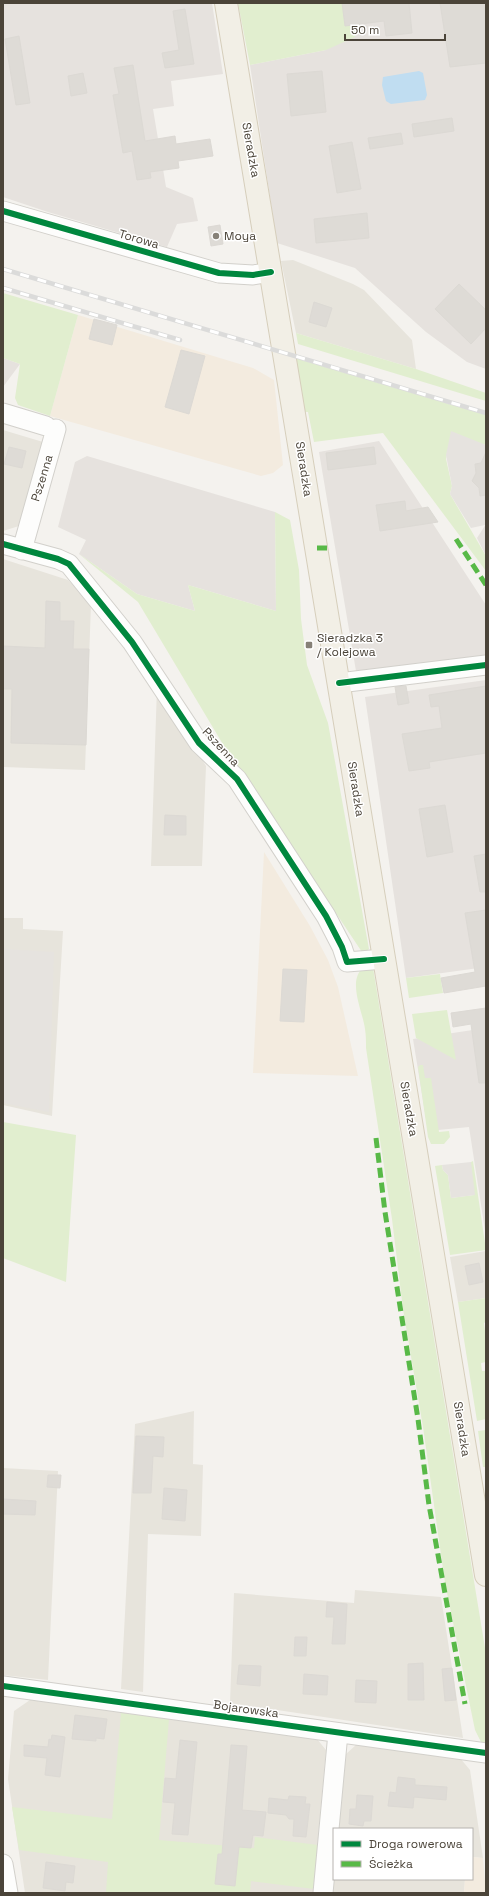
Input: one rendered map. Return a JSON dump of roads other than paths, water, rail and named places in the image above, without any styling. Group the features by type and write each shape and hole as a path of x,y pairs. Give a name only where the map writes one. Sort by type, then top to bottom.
{"main road":[{"name":"Sieradzka","path":"226,3 486,1575"}],"street":[{"name":"Torowa","path":"3,212 219,273 254,275 271,272"},
{"name":"Pszenna","path":"3,413 51,427 22,550"},
{"name":"Pszenna","path":"3,544 58,559 69,564 111,614 176,706 200,744 237,780 329,921 342,947 347,962 384,959"},
{"path":"339,683 486,665"},
{"name":"Bojarowska","path":"3,1686 486,1753"},
{"path":"323,1893 338,1733"},
{"path":"3,1864 8,1893"}],"water":[{"path":"419,71 423,73 427,95 425,100 391,104 386,101 382,85 383,77"}],"railway":[{"path":"3,269 486,413"},
{"path":"3,288 180,340"}],"place":[{"name":"Moya","path":"216,236"},
{"name":"Sieradzka 3 / Kolejowa","path":"309,645"}]}
